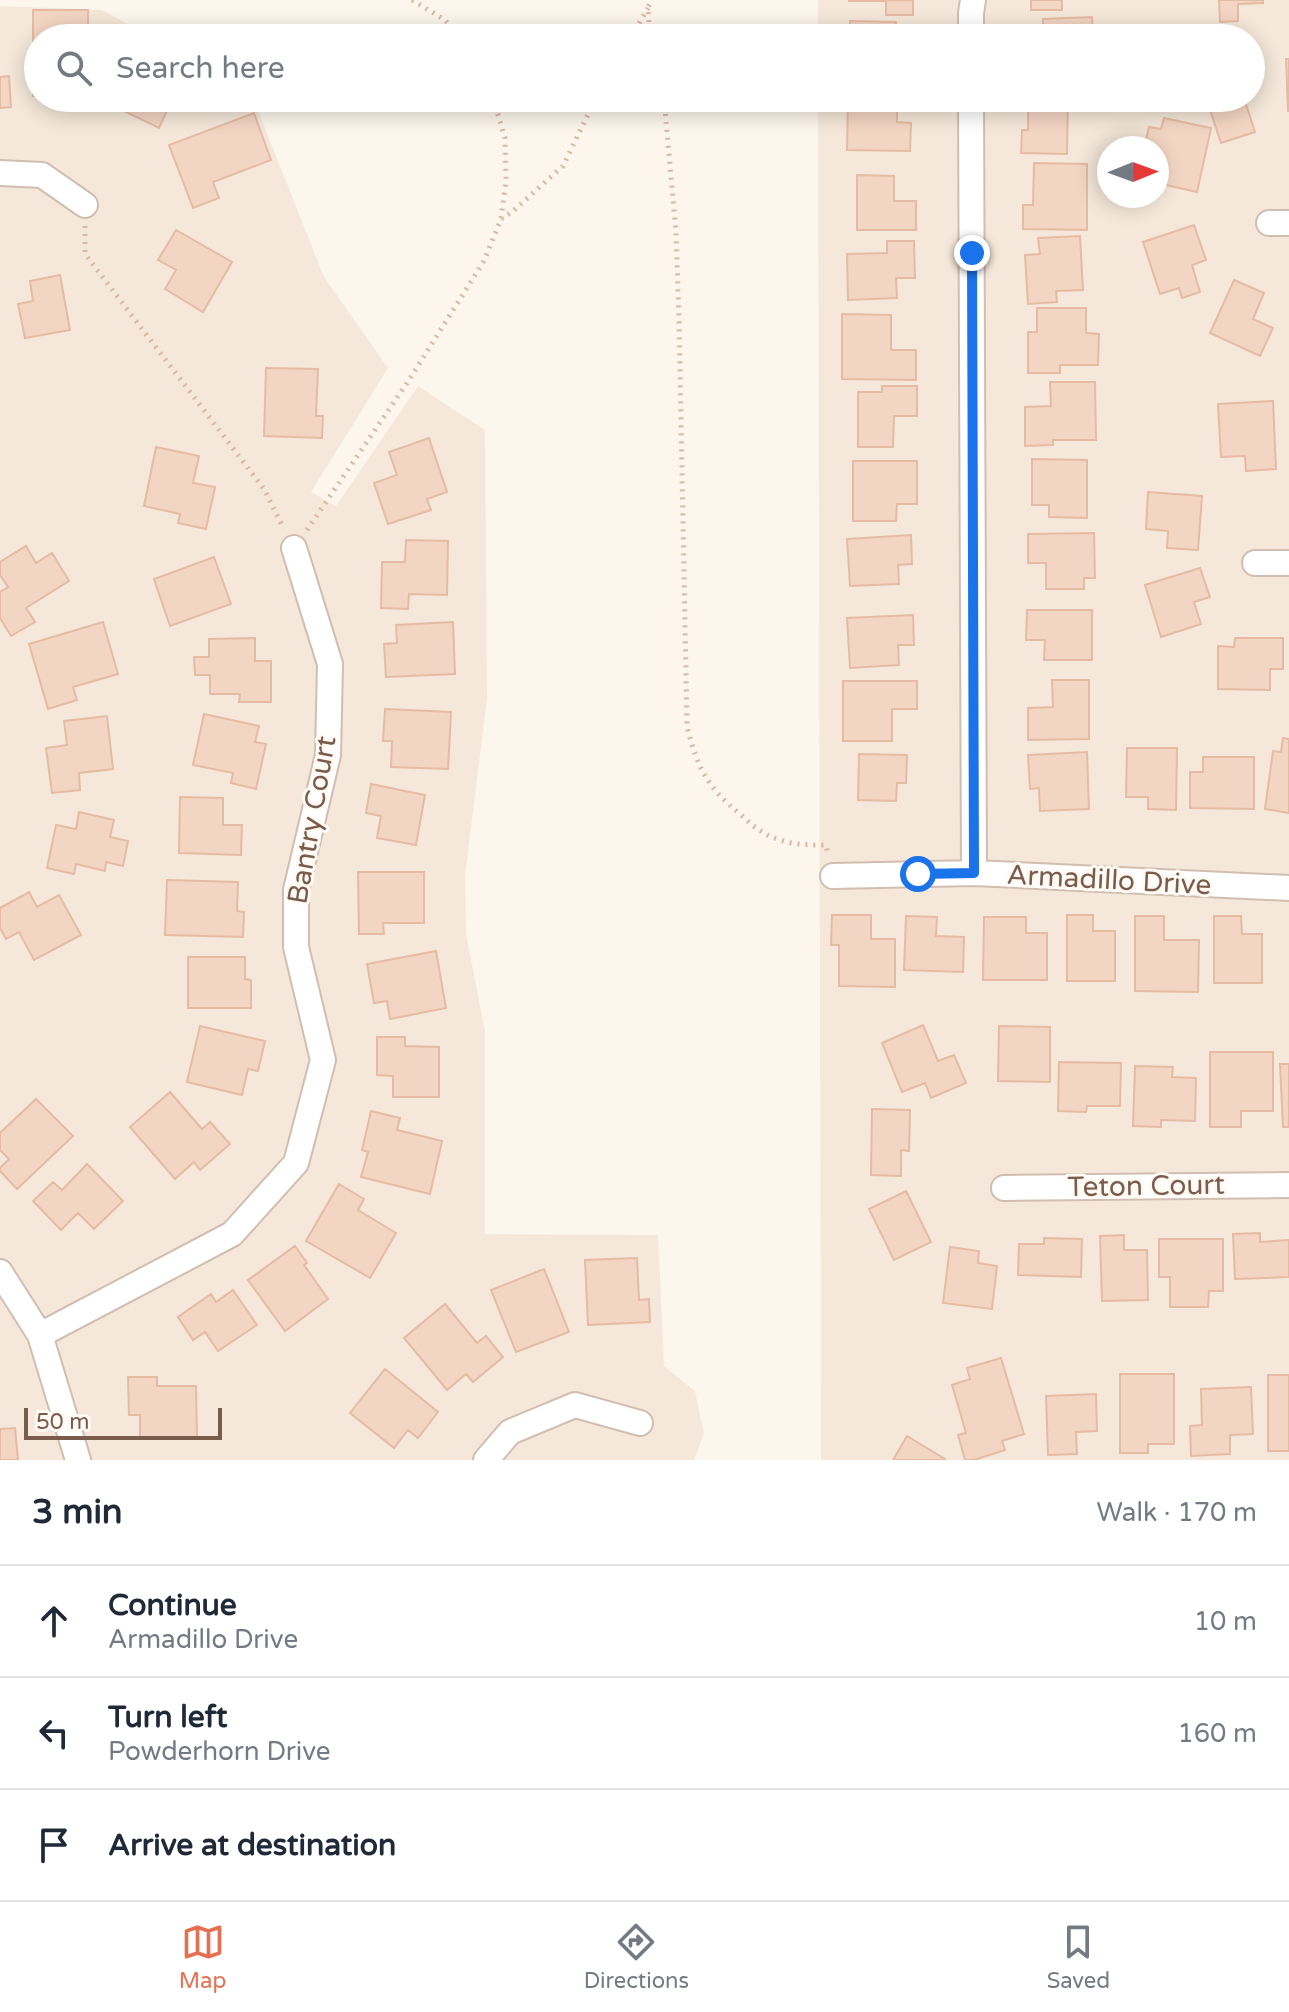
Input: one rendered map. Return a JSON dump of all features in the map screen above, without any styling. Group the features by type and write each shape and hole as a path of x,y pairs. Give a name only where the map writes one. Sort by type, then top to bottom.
{"street":[{"path":"971,24 973,0"},
{"path":"971,112 974,873"},
{"path":"0,173 42,175 85,205"},
{"name":"Bantry Court","path":"40,1335 232,1234 296,1163 323,1060 296,947 296,890 328,755 330,664 294,548"},
{"path":"1255,563 1289,563"},
{"name":"Armadillo Drive","path":"833,876 974,873 1289,888"},
{"name":"Teton Court","path":"1004,1188 1289,1185"},
{"path":"0,1272 40,1335 78,1460"},
{"path":"486,1460 510,1432 575,1405 640,1423"}],"path":[{"path":"412,0 449,24"},
{"path":"638,24 652,0"},
{"path":"648,7 649,24"},
{"path":"85,205 85,254 264,489 294,548 407,383 484,261 501,219 506,181 505,138 497,112"},
{"path":"501,219 563,166 589,112"},
{"path":"665,112 676,232 687,727 699,767 721,798 758,831 798,845 826,845 833,876"}],"shaded area":[{"path":"818,0 1289,0 1289,1460 821,1460 818,112 1265,112 1265,24 818,24"},
{"path":"0,6 102,10 128,24 24,24 24,112 259,112 324,277 388,368 311,492 336,506 418,386 485,430 487,699 465,876 466,934 485,1031 485,1234 658,1235 664,1366 695,1391 704,1434 694,1460 0,1460"}],"building":[{"path":"913,0 913,15 886,15 886,1 848,1"},
{"path":"1031,0 1062,0 1062,10 1031,10"},
{"path":"1219,0 1263,0 1263,3 1238,4 1238,21 1220,22"},
{"path":"33,10 88,10 88,24 33,24"},
{"path":"1092,17 1092,24 1043,24 1043,19"},
{"path":"850,21 896,22 896,24 850,24"},
{"path":"1286,59 1289,59 1289,111 1288,111"},
{"path":"9,76 11,107 0,108 0,77"},
{"path":"126,112 166,112 159,128"},
{"path":"848,112 897,112 897,122 911,123 910,151 847,150"},
{"path":"1028,112 1068,112 1067,154 1021,153 1022,130 1028,130"},
{"path":"1211,112 1249,112 1255,132 1221,143"},
{"path":"254,113 271,160 213,182 219,198 193,208 169,145"},
{"path":"1164,118 1211,128 1197,192 1169,186 1169,136 1147,136 1149,127 1161,129"},
{"path":"1034,163 1087,164 1087,230 1023,229 1023,205 1033,205"},
{"path":"857,175 894,176 894,201 916,201 916,230 857,230"},
{"path":"1194,225 1206,260 1192,265 1200,292 1182,298 1179,288 1160,294 1143,242"},
{"path":"176,230 232,262 203,312 165,289 176,270 158,260"},
{"path":"1080,236 1083,290 1056,291 1057,302 1028,304 1025,255 1040,254 1038,238"},
{"path":"887,241 914,241 915,278 896,278 897,298 848,300 847,254 887,253"},
{"path":"60,275 70,330 25,338 18,304 33,301 30,281"},
{"path":"1234,280 1264,293 1253,319 1273,328 1260,356 1210,333"},
{"path":"1037,308 1086,308 1086,333 1099,334 1098,365 1060,365 1060,373 1028,373 1028,332 1037,332"},
{"path":"842,314 891,315 891,350 916,350 916,380 842,379"},
{"path":"266,368 318,369 316,416 323,416 322,438 264,436"},
{"path":"1050,382 1095,382 1096,440 1053,440 1053,445 1025,446 1025,407 1051,406"},
{"path":"882,386 917,386 917,416 894,416 893,447 858,447 858,392 882,392"},
{"path":"1273,401 1276,469 1246,471 1245,456 1221,457 1218,404"},
{"path":"429,438 447,492 427,499 431,510 388,524 374,483 397,475 389,452"},
{"path":"156,447 199,456 193,483 215,487 206,529 178,523 180,514 144,506"},
{"path":"1032,459 1087,460 1087,518 1049,517 1049,505 1032,505"},
{"path":"853,461 917,461 917,504 897,504 896,521 853,521"},
{"path":"1148,492 1202,496 1198,550 1167,548 1168,531 1146,529"},
{"path":"1094,533 1095,578 1084,578 1084,589 1046,589 1046,563 1028,563 1028,534"},
{"path":"911,535 912,564 898,565 899,584 850,586 847,539"},
{"path":"406,540 448,541 447,595 409,594 408,609 381,608 382,562 405,562"},
{"path":"26,546 36,563 52,553 69,581 26,608 35,622 11,636 0,618 0,592 8,587 0,575 0,562"},
{"path":"214,557 231,604 170,626 154,579"},
{"path":"1200,568 1210,597 1194,602 1201,624 1161,637 1145,585"},
{"path":"1027,610 1092,610 1092,660 1044,660 1045,640 1026,640"},
{"path":"913,615 914,645 898,645 899,665 850,668 847,618"},
{"path":"103,622 118,674 73,687 77,700 48,709 29,644"},
{"path":"453,622 455,674 386,677 384,644 397,643 396,625"},
{"path":"255,638 255,661 271,661 271,702 239,702 240,694 210,694 210,675 195,675 194,657 209,657 209,639"},
{"path":"1235,638 1283,638 1283,669 1270,669 1270,690 1218,689 1218,646 1234,647"},
{"path":"1052,680 1089,680 1089,739 1028,740 1028,708 1053,707"},
{"path":"843,681 917,681 917,709 892,709 892,741 843,741"},
{"path":"385,709 451,712 448,769 391,767 392,741 383,741"},
{"path":"204,714 259,726 255,742 266,744 256,789 231,783 233,773 193,765"},
{"path":"107,716 113,769 79,773 80,790 52,793 46,748 67,745 64,721"},
{"path":"1283,738 1289,739 1289,813 1265,809 1273,751 1281,752"},
{"path":"1127,748 1177,748 1176,810 1148,809 1148,797 1126,797"},
{"path":"1087,752 1089,809 1040,811 1039,788 1030,789 1028,755"},
{"path":"859,754 907,755 906,783 897,783 896,801 858,800"},
{"path":"1203,757 1254,757 1254,809 1190,808 1190,772 1203,772"},
{"path":"371,784 425,795 416,845 377,838 381,816 366,813"},
{"path":"180,797 223,798 223,825 242,825 241,855 179,853"},
{"path":"79,812 114,820 110,837 128,841 123,866 106,862 105,871 76,864 74,874 47,868 56,825 76,829"},
{"path":"358,872 424,872 424,923 383,923 384,934 359,934"},
{"path":"167,880 238,882 237,911 244,912 243,937 165,935"},
{"path":"29,892 37,907 59,895 81,935 34,960 19,932 6,939 0,928 0,908"},
{"path":"832,915 871,915 871,939 895,939 895,987 839,986 839,945 831,945"},
{"path":"1067,915 1093,915 1093,931 1115,931 1115,981 1067,981"},
{"path":"906,916 937,917 936,936 964,937 963,972 904,970"},
{"path":"1135,916 1164,916 1164,940 1199,940 1198,992 1135,991"},
{"path":"1214,916 1241,916 1242,934 1262,934 1262,983 1214,983"},
{"path":"984,917 1026,917 1026,933 1047,933 1047,980 983,980"},
{"path":"436,951 446,1008 390,1019 387,1001 374,1003 367,964"},
{"path":"188,957 245,957 245,979 251,980 251,1008 188,1008"},
{"path":"923,1025 938,1061 954,1055 966,1083 931,1098 925,1083 902,1092 882,1043"},
{"path":"200,1026 265,1041 258,1071 248,1069 242,1095 187,1082"},
{"path":"999,1026 1050,1027 1050,1082 998,1081"},
{"path":"377,1037 405,1037 405,1046 439,1047 439,1097 393,1097 393,1076 377,1075"},
{"path":"1210,1052 1273,1052 1273,1111 1241,1111 1241,1127 1210,1127"},
{"path":"1059,1062 1121,1063 1120,1106 1087,1106 1086,1112 1058,1111"},
{"path":"1280,1064 1289,1064 1289,1127 1283,1127"},
{"path":"1135,1066 1173,1067 1172,1077 1196,1078 1195,1121 1161,1120 1161,1127 1133,1126"},
{"path":"170,1092 202,1129 210,1122 230,1144 200,1170 194,1162 175,1179 130,1127"},
{"path":"36,1099 73,1136 17,1189 0,1171 9,1159 0,1150 0,1133"},
{"path":"872,1109 910,1110 909,1151 901,1150 901,1176 871,1175"},
{"path":"371,1111 400,1118 397,1130 442,1141 430,1194 361,1177 368,1152 362,1150"},
{"path":"87,1164 123,1201 94,1229 78,1213 61,1230 33,1201 53,1182 62,1190"},
{"path":"339,1184 364,1199 358,1210 396,1233 370,1278 306,1241"},
{"path":"906,1191 931,1242 894,1260 869,1209"},
{"path":"1260,1233 1260,1242 1289,1240 1289,1277 1235,1279 1233,1234"},
{"path":"1124,1235 1124,1250 1147,1250 1148,1300 1102,1301 1100,1236"},
{"path":"1044,1238 1082,1239 1081,1277 1018,1275 1019,1244 1044,1244"},
{"path":"1159,1239 1223,1239 1223,1291 1209,1291 1208,1307 1170,1307 1170,1277 1159,1277"},
{"path":"295,1246 307,1263 304,1265 328,1299 285,1331 248,1280"},
{"path":"950,1247 979,1251 978,1263 997,1266 992,1309 943,1303"},
{"path":"637,1258 639,1300 649,1299 650,1322 588,1325 585,1260"},
{"path":"544,1269 569,1332 516,1352 491,1290"},
{"path":"233,1290 257,1325 218,1351 205,1332 193,1340 178,1317 211,1294 216,1302"},
{"path":"445,1304 477,1343 486,1336 503,1357 473,1382 466,1374 447,1390 404,1338"},
{"path":"1001,1358 1024,1434 1002,1441 1005,1450 965,1460 958,1435 966,1433 952,1385 970,1379 967,1368"},
{"path":"385,1369 438,1412 418,1438 408,1430 394,1448 350,1413"},
{"path":"1120,1374 1174,1374 1174,1444 1148,1444 1148,1453 1120,1453"},
{"path":"1268,1375 1289,1375 1289,1451 1268,1451"},
{"path":"128,1377 157,1377 157,1386 196,1386 197,1439 140,1439 140,1415 129,1415"},
{"path":"1251,1387 1253,1434 1230,1435 1230,1454 1191,1456 1190,1426 1202,1425 1201,1389"},
{"path":"1096,1394 1097,1431 1076,1432 1077,1454 1048,1455 1046,1396"},
{"path":"15,1428 18,1460 0,1460 0,1429"},
{"path":"907,1436 945,1459 945,1460 893,1460"}],"route":[{"path":"918,874 974,873 972,253"}]}
